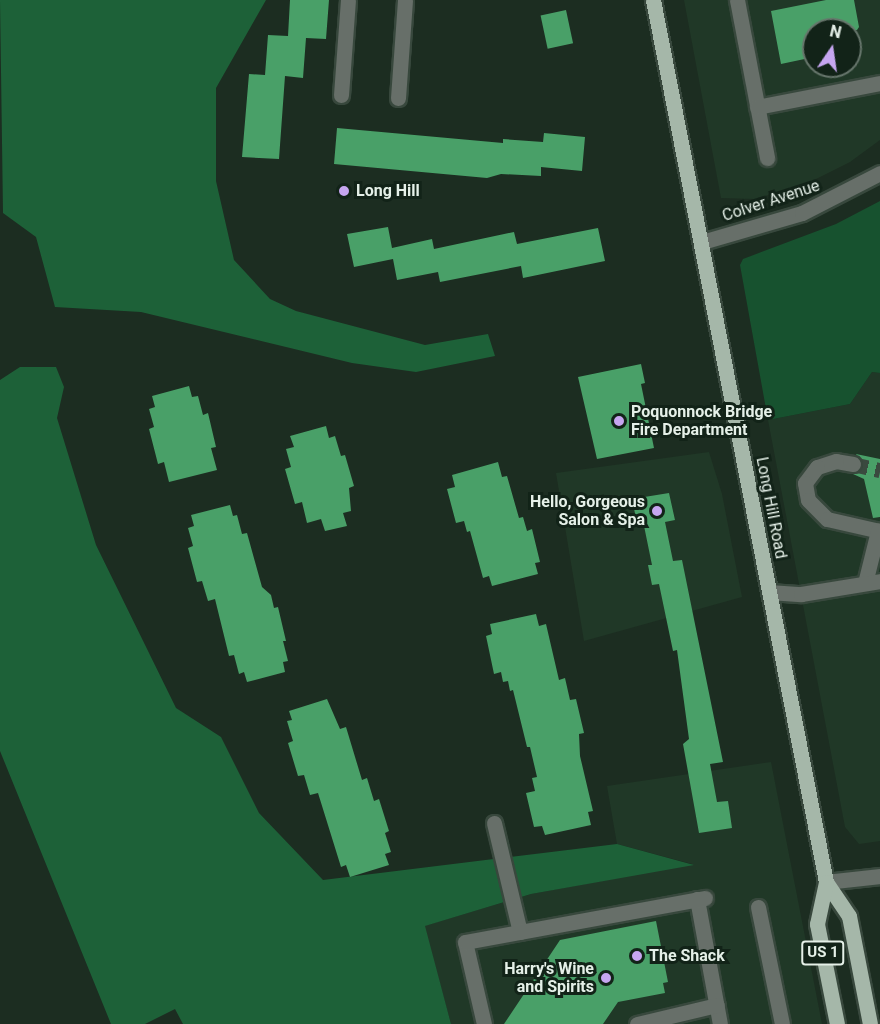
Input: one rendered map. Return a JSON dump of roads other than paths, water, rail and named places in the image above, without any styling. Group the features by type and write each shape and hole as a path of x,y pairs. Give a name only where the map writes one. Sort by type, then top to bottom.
{"main road":[{"name":"Long Hill Road","path":"653,0 826,882 849,916 870,1024"},
{"name":"Long Hill Road","path":"826,882 817,924 837,1024"}],"street":[{"path":"341,95 348,0"},
{"path":"398,98 405,0"},
{"path":"737,0 767,158"},
{"path":"757,107 880,83"},
{"name":"Colver Avenue","path":"702,242 802,213 880,173"},
{"path":"769,592 801,594 873,582 879,531 826,519 808,500 805,483 817,467 836,461 853,464"},
{"path":"494,823 520,932"},
{"path":"826,882 880,876"},
{"path":"484,1024 465,942 701,899 720,1024"},
{"path":"758,907 782,1024"},
{"path":"637,1024 717,1005"}],"tunnel":[{"path":"853,464 880,470"}],"place":[{"name":"Long Hill","path":"344,191"},
{"name":"Poquonnock Bridge Fire Department","path":"619,421"},
{"name":"Hello, Gorgeous Salon & Spa","path":"657,511"},
{"name":"The Shack","path":"637,956"},
{"name":"Harry's Wine and Spirits","path":"606,978"}]}
